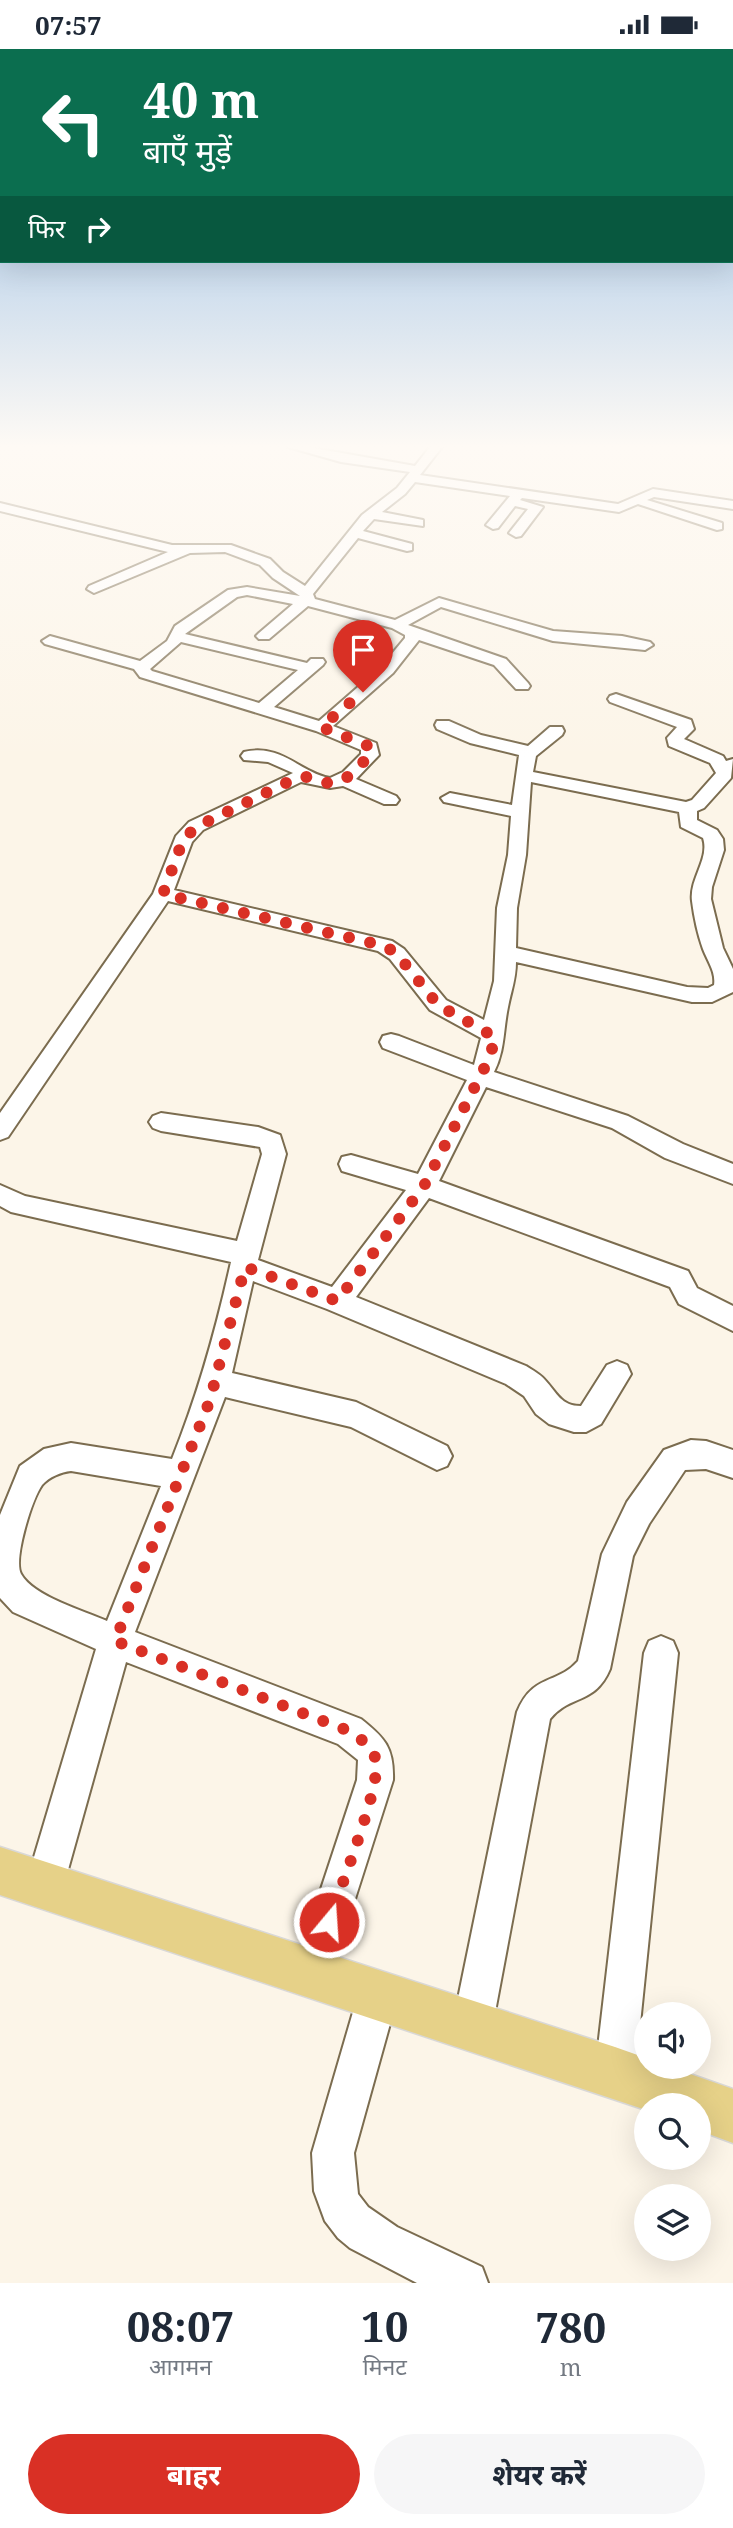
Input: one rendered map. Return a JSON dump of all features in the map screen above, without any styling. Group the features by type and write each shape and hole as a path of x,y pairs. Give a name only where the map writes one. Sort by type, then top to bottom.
{"main road":[{"path":"23,1878 615,2073 733,2116"}],"street":[{"path":"94,589 182,551"},
{"path":"232,551 259,559 307,599"},
{"path":"264,636 307,599 342,551"},
{"path":"50,641 142,666 171,646 180,629 237,591 307,599 405,629 500,662 522,686"},
{"path":"405,629 439,602 545,634 582,639 624,640 645,645"},
{"path":"321,727 387,670 412,639 405,629"},
{"path":"176,636 315,663 261,709"},
{"path":"142,666 142,671 146,674 321,727 370,747 370,755 344,780"},
{"path":"523,775 688,809 698,804 729,769 720,762 675,742 675,738 686,729 685,724 616,699"},
{"path":"443,725 476,739 524,750 528,754"},
{"path":"337,1301 424,1186 482,1077 495,1037 497,1006 505,981 507,908 517,855 523,775 528,754 556,731"},
{"path":"250,755 264,756 288,764 323,782 344,780 390,800"},
{"path":"0,1131 163,894 183,840 196,827 289,781 307,775"},
{"path":"450,798 520,812"},
{"path":"506,953 687,994 712,996 720,993 726,986 725,974 713,948 701,899 702,887 715,850 714,839 688,823 688,809"},
{"path":"163,894 385,946 397,954 438,1005 495,1037"},
{"path":"391,1042 482,1077 620,1122 674,1151 733,1174"},
{"path":"23,1878 215,1382 274,1154 271,1142 258,1136 161,1122"},
{"path":"351,1164 424,1186 679,1279 688,1296 733,1319"},
{"path":"0,1195 20,1205 237,1252 245,1262 516,1375 534,1387 552,1410 574,1419 586,1419 591,1415 617,1374"},
{"path":"215,1382 356,1415 437,1456"},
{"path":"472,2028 534,1712 547,1695 588,1678 593,1669 618,1554 639,1513 675,1460 682,1456 706,1455 733,1464"},
{"path":"181,1475 71,1457 54,1459 31,1476 2,1556 6,1581 24,1601 115,1641 349,1731 371,1749 376,1763 371,1794 312,1974"},
{"path":"615,2073 662,1654"},
{"path":"379,1995 333,2153 332,2172 337,2194 343,2211 359,2231 466,2283"}],"route":[{"path":"329,1922 371,1794 376,1763 371,1749 349,1731 115,1641 210,1400 245,1267 337,1301 424,1186 490,1057 495,1037 438,1005 397,954 385,946 163,894 179,848 196,827 296,778 307,775 330,783 344,780 370,755 370,747 321,727 363,692"}]}
